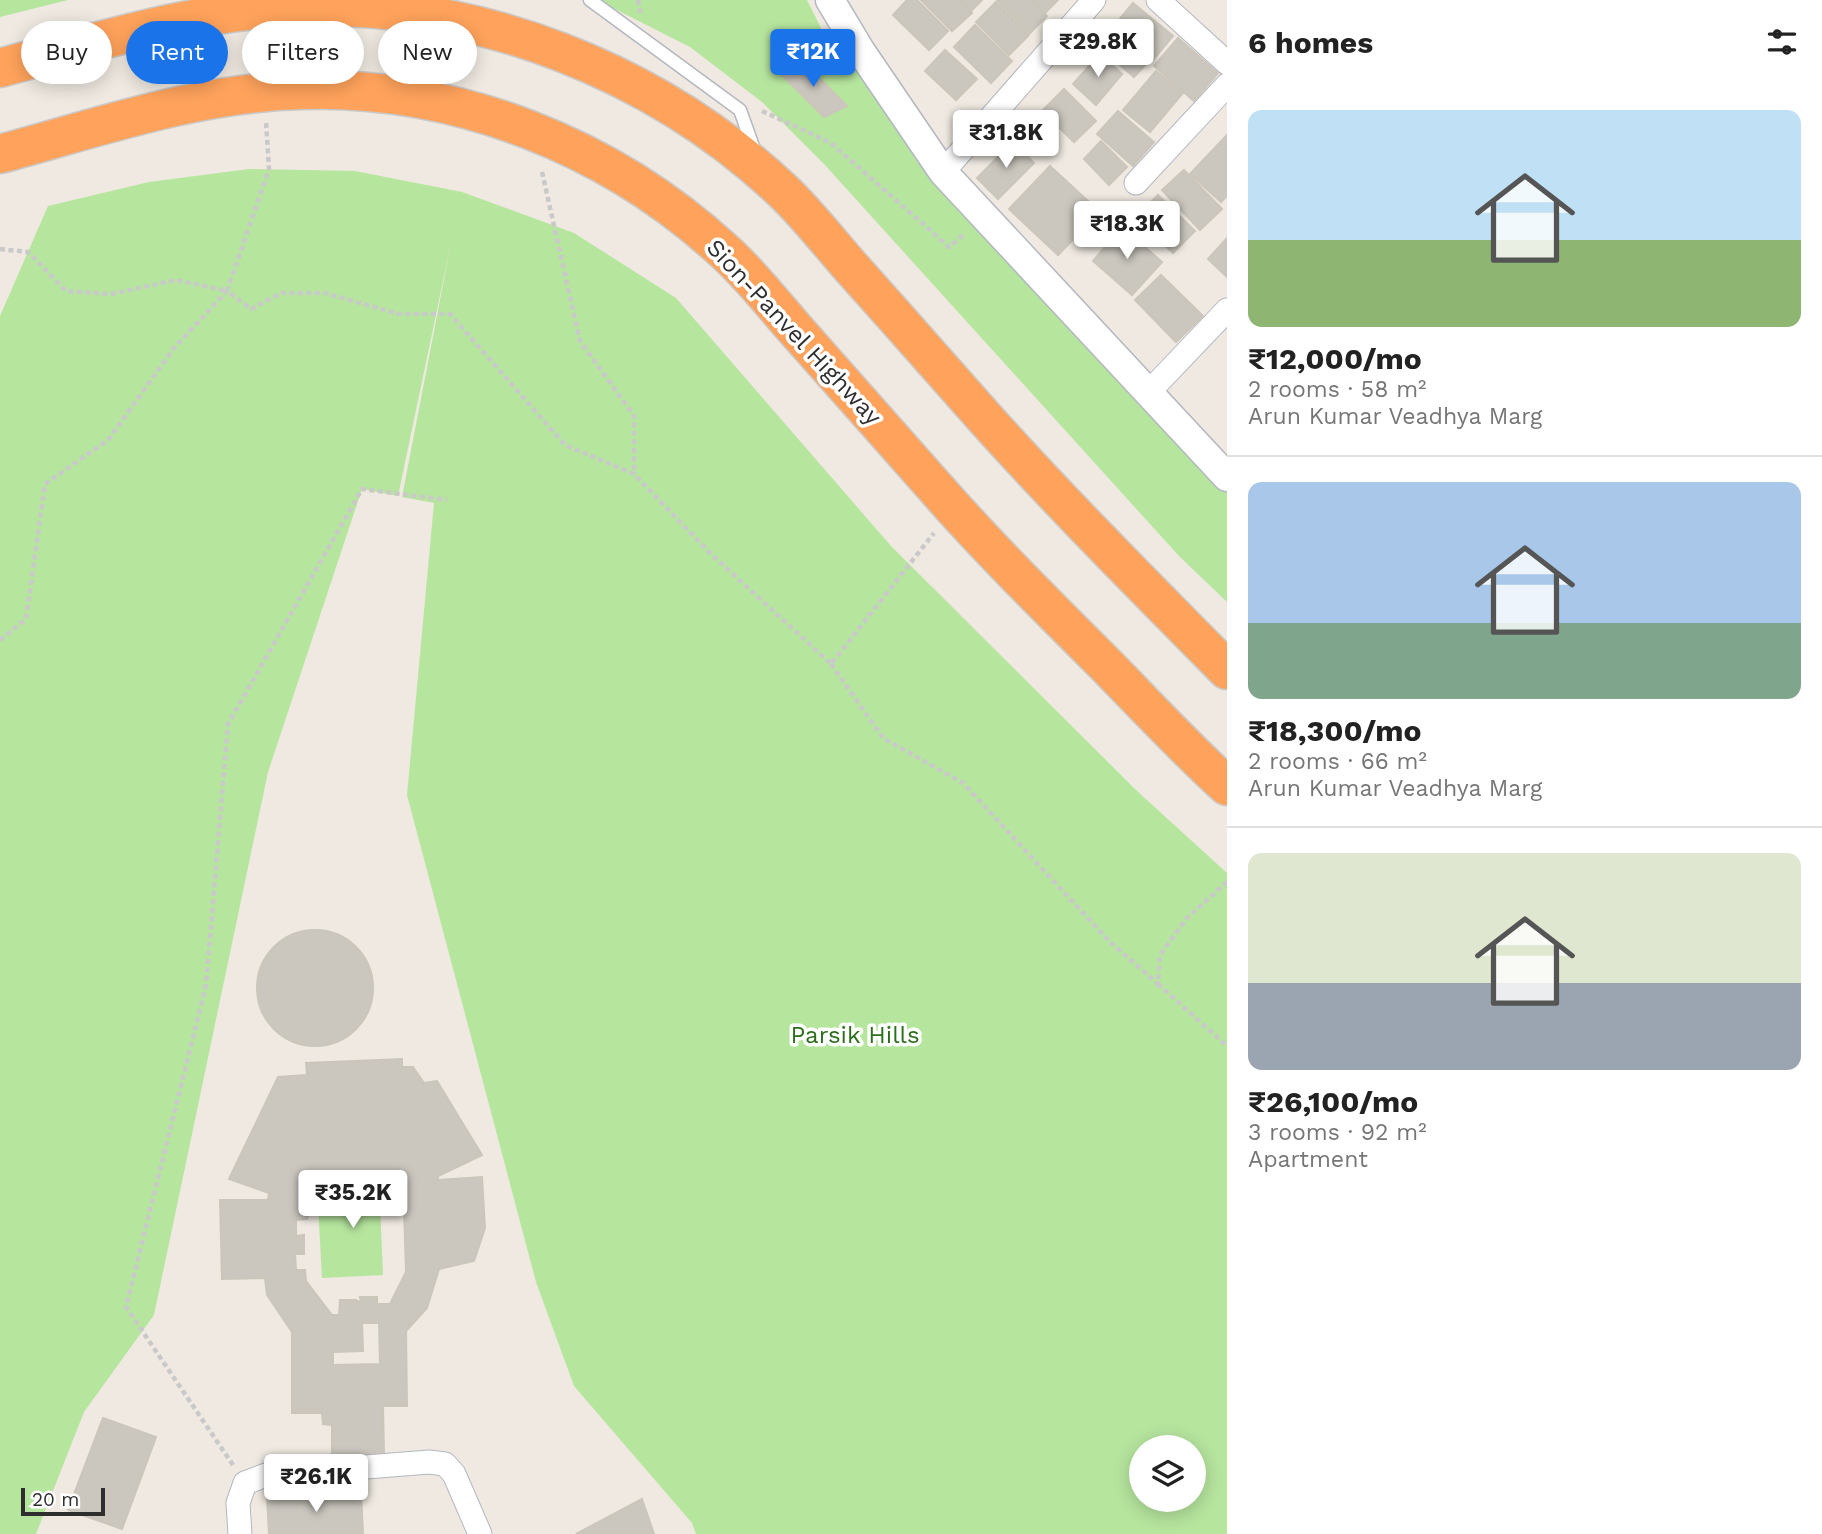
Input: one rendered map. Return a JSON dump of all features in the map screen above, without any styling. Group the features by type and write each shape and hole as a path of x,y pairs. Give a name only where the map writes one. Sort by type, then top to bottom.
{"highway":[{"path":"0,68 169,22 235,11 315,7 368,8 434,17 537,44 623,79 681,112 764,175 795,204 1015,452 1227,670"},
{"name":"Sion-Panvel Highway","path":"0,154 187,103 264,93 362,91 476,111 532,130 585,153 636,182 684,216 727,253 954,508 1227,786"}],"street":[{"path":"830,0 860,50 943,172 1227,477"},
{"path":"943,172 1094,0"},
{"path":"1158,0 1227,63"},
{"path":"1136,183 1227,85"},
{"path":"1147,394 1227,310"},
{"path":"240,1534 239,1503 245,1483 266,1475 429,1462 445,1464 454,1475 480,1534"}],"lane":[{"path":"590,0 740,110 764,175"}],"path":[{"path":"0,640 26,619 45,484 108,440 174,348 227,291 269,169 264,93"},
{"path":"758,109 831,143 949,247 984,216"},
{"path":"532,130 580,341 635,416 634,474"},
{"path":"0,249 28,252 66,291 111,295 176,280 227,291 251,309 281,293 325,293 399,314 450,314 565,445 634,474 709,552 831,664 883,738 963,783 1108,940 1227,1046"},
{"path":"245,1483 126,1307 206,985 228,724 362,489 447,500"},
{"path":"831,664 926,544"},
{"path":"1158,984 1160,955 1188,918 1227,882"}],"green space":[{"path":"0,0 68,0 0,17"},
{"path":"597,0 807,0 823,32 1227,470 1227,602 1179,556 824,164 762,102 690,47"},
{"name":"Parsik Hills","path":"249,169 355,171 462,192 574,233 676,298 891,546 1137,791 1227,873 1227,1534 696,1534 692,1523 574,1386 536,1282 407,795 434,503 402,497 451,243 398,496 362,489 268,772 154,1315 84,1412 36,1534 0,1534 0,316 48,206 149,182"},
{"path":"380,1203 383,1275 322,1278 318,1205"}],"building":[{"path":"907,0 917,0 948,31 929,50 893,15"},
{"path":"921,0 959,0 972,13 952,31"},
{"path":"960,0 982,0 971,11"},
{"path":"997,0 1031,0 1047,16 1030,33"},
{"path":"1032,0 1058,0 1045,13"},
{"path":"996,2 1029,35 1009,55 976,22"},
{"path":"1133,3 1173,36 1153,60 1113,27"},
{"path":"975,25 1012,61 991,83 954,47"},
{"path":"1110,28 1149,61 1134,77 1096,44"},
{"path":"1178,38 1218,73 1194,101 1154,66"},
{"path":"945,50 977,79 956,100 925,71"},
{"path":"1100,54 1122,74 1096,105 1073,84"},
{"path":"800,59 847,106 824,117 782,75"},
{"path":"1156,71 1183,93 1150,132 1123,110"},
{"path":"1064,89 1096,121 1074,142 1042,111"},
{"path":"1118,111 1154,142 1133,166 1097,134"},
{"path":"1227,135 1227,196 1221,202 1190,174"},
{"path":"1101,141 1127,167 1109,185 1084,159"},
{"path":"1013,142 1034,163 998,199 977,178"},
{"path":"1050,166 1100,212 1058,255 1009,209"},
{"path":"1184,170 1222,209 1200,230 1162,190"},
{"path":"1158,195 1195,231 1173,253 1136,217"},
{"path":"1122,227 1162,262 1132,295 1093,261"},
{"path":"1227,238 1227,277 1208,259"},
{"path":"1161,275 1203,316 1176,342 1135,300"},
{"path":"315,930 337,935 356,947 368,966 373,988 368,1010 356,1029 337,1041 315,1046 293,1041 274,1029 262,1010 257,988 262,966 274,947 293,935"},
{"path":"402,1059 402,1067 413,1067 424,1083 437,1081 482,1155 438,1176 438,1180 482,1177 485,1228 474,1261 439,1269 427,1308 406,1331 407,1406 383,1406 384,1454 332,1455 332,1425 323,1424 322,1413 292,1413 292,1332 267,1295 265,1278 222,1279 220,1200 268,1200 269,1193 229,1179 278,1077 307,1075 306,1063","holes":["382,1172 384,1210 404,1209 406,1272 390,1304 377,1304 377,1297 360,1297 361,1303 356,1300 340,1300 339,1315 332,1315 306,1281 305,1270 296,1270 295,1254 304,1254 304,1235 296,1236 296,1220 307,1219 314,1202 309,1199 315,1174","362,1323 379,1323 380,1364 333,1365 333,1352 363,1351"]},
{"path":"103,1418 156,1437 122,1529 68,1510"},
{"path":"361,1492 363,1534 269,1534 267,1496"},
{"path":"642,1499 654,1534 576,1534"}]}
